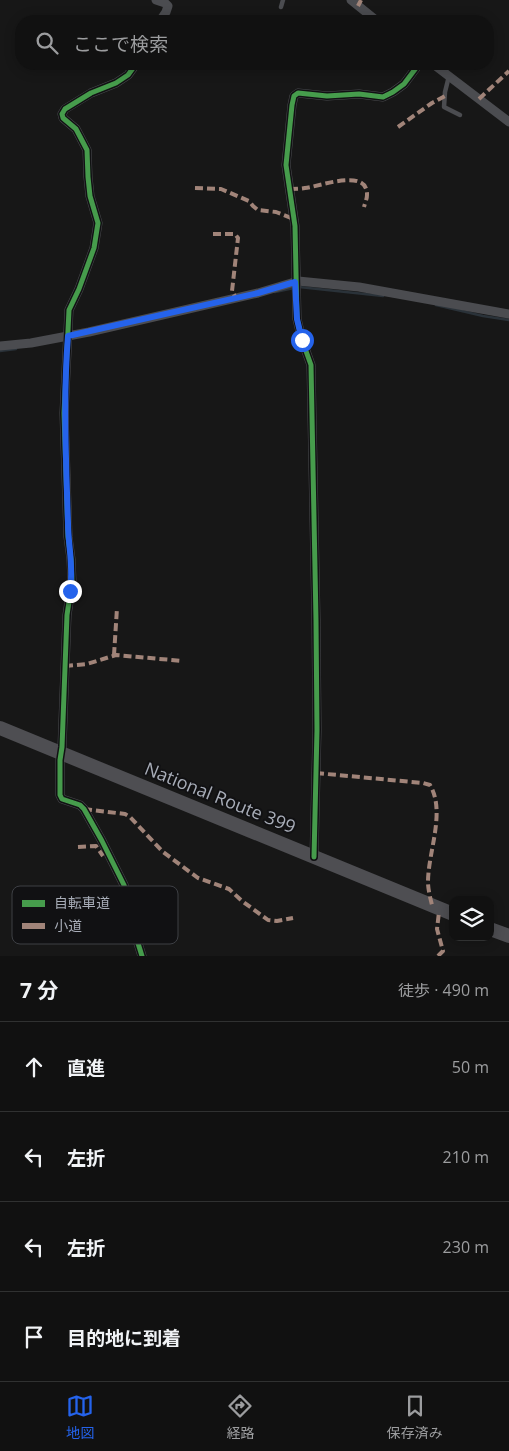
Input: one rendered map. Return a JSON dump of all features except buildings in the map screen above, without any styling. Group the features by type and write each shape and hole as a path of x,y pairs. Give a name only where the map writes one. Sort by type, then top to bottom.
{"highway":[{"name":"National Route 399","path":"0,728 449,912"},
{"path":"494,930 509,936"}],"street":[{"path":"156,0 168,6 164,15"},
{"path":"351,0 370,15"},
{"path":"124,886 102,840 84,810 80,805 62,799 60,795 67,615 72,582 68,537 64,413 67,339 69,310 94,248 98,223 90,196 88,150 76,129 63,118 62,114 65,109 91,94 116,83 128,75 132,70"},
{"path":"314,857 317,730 311,365 297,319 295,226 286,165 292,105 294,96 298,93 327,96 359,94 383,97 404,84 414,70"},
{"path":"441,70 509,122"},
{"path":"296,286 298,281 359,287 509,314"},
{"path":"0,346 67,339 258,293 296,286"}],"lane":[{"path":"281,7 283,0"},
{"path":"449,76 444,107 460,115"}],"waterway":[{"path":"299,287 383,296"},
{"path":"275,292 294,288"},
{"path":"436,305 509,320"},
{"path":"0,351 16,349"}],"marked path":[{"path":"358,6 361,0"},
{"path":"479,99 509,71"},
{"path":"398,127 445,96"},
{"path":"290,189 331,182 351,180 360,182 365,187 367,195 364,207"},
{"path":"195,188 221,189 249,201 258,210 276,212 294,219"},
{"path":"213,234 235,234 238,238 232,291 236,298"},
{"path":"114,655 117,608"},
{"path":"65,666 87,664 116,655 183,661"},
{"path":"316,773 430,785 435,796 436,807 435,832 428,882 432,905"},
{"path":"84,809 125,814 163,852 198,878 229,889 268,920 277,921 293,918"},
{"path":"78,847 96,846 103,856"},
{"path":"438,956 443,951 437,929 439,912"}],"cycle path":[{"path":"124,886 84,809 80,805 62,799 60,795 67,615 72,582 68,537 64,413 69,310 94,248 98,223 90,196 87,150 76,129 63,118 62,114 65,109 91,93 116,83 128,75 132,70"},
{"path":"314,857 317,730 311,365 297,319 295,226 286,165 292,105 294,96 298,93 327,96 359,94 383,97 404,84 414,70"},
{"path":"138,944 142,956"}],"route":[{"path":"70,591 72,571 68,537 64,413 68,336 258,293 295,282 297,319 302,340"}]}
